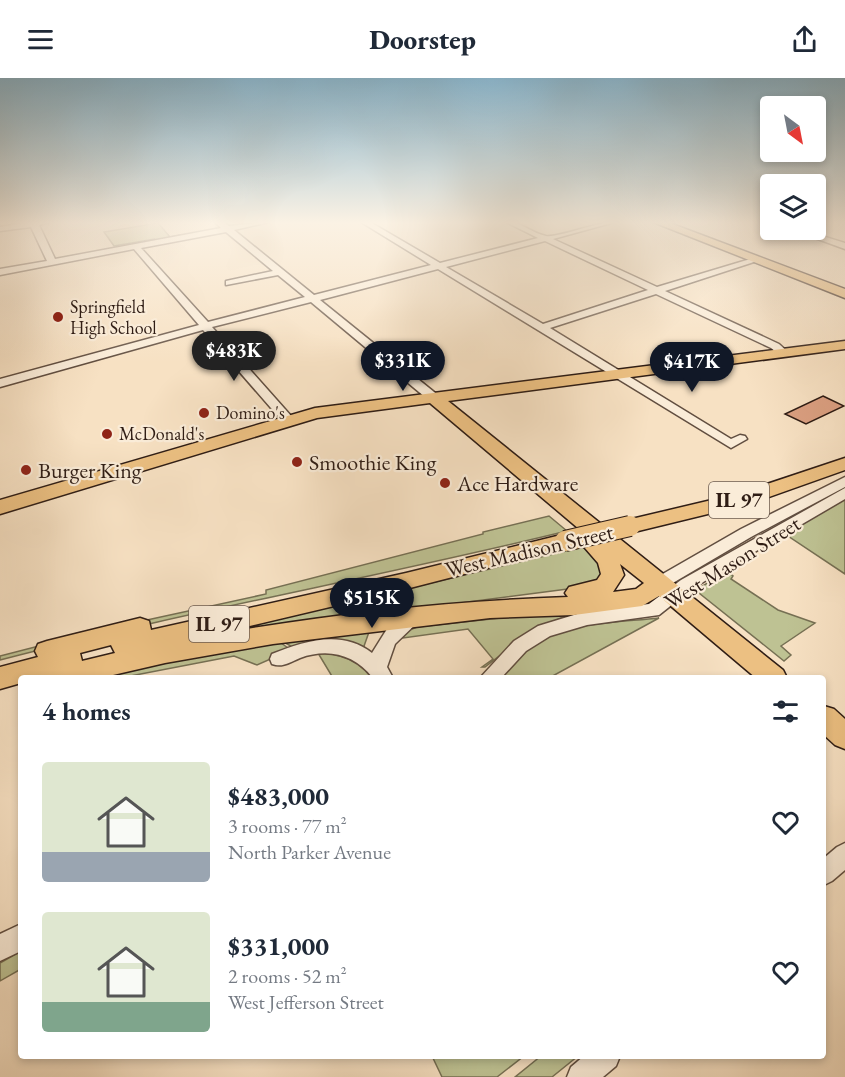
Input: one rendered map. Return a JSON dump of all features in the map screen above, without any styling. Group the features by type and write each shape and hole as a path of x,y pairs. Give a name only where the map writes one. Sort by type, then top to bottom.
{"main road":[{"path":"779,269 845,294"},
{"path":"0,507 288,420 327,412 626,377 845,345"},
{"path":"492,391 474,401 469,411 484,425 492,446"},
{"path":"435,399 770,675"},
{"name":"West Madison Street","path":"0,678 102,651 406,581 439,571 742,499 845,464"},
{"path":"66,675 221,642 490,609 597,590 609,583 613,575 612,566 580,530 569,509"},
{"path":"0,664 166,623 335,588 439,571"},
{"path":"490,609 574,606 642,597 666,588"},
{"path":"0,693 18,688"},
{"path":"826,720 845,736"}],"street":[{"path":"0,272 18,269"},
{"path":"155,269 288,420"},
{"path":"276,269 435,399"},
{"path":"0,383 205,326 429,269"},
{"path":"443,269 626,377 642,382 740,439 731,444 632,384 626,377"},
{"path":"609,269 775,346 784,353"},
{"path":"543,327 725,269"},
{"path":"229,283 280,272"},
{"name":"West Mason Street","path":"492,675 520,646 544,631 587,618 653,610 663,605 666,588 756,528 845,481"},
{"name":"West Mason Street","path":"666,588 845,493"},
{"path":"380,673 380,652 389,636 412,619"},
{"path":"279,659 293,652 327,646 354,651 380,673"},
{"path":"826,871 845,855"},
{"path":"0,948 18,939"}],"green space":[{"path":"845,498 845,574 785,534"},
{"path":"549,516 567,531 141,626 0,660 0,656 101,630 266,594 266,590"},
{"path":"583,547 601,563 601,578 583,587 429,607 97,662"},
{"path":"727,571 733,576 731,579 778,610 815,623 781,646 791,655 784,661 699,593 701,587"},
{"path":"564,611 566,616 533,630 485,667 482,667 493,659 468,629 403,638 400,634 417,627"},
{"path":"659,618 554,675 498,675 521,651 536,641 569,629"},
{"path":"369,632 363,649 294,648 282,641"},
{"path":"281,643 291,650 257,665 234,656 136,675 98,675 179,658"},
{"path":"318,653 348,659 361,666 370,675 331,675"},
{"path":"18,953 18,971 0,981 0,963"},
{"path":"433,1059 520,1059 497,1077 442,1077"},
{"path":"537,1059 574,1059 552,1077 515,1077"}],"building":[{"path":"823,396 844,406 806,424 785,414"}],"place":[{"name":"Springfield High School","path":"58,317"},
{"name":"Domino's","path":"204,413"},
{"name":"McDonald's","path":"107,434"},
{"name":"Smoothie King","path":"297,462"},
{"name":"Burger King","path":"26,470"},
{"name":"Ace Hardware","path":"445,483"}]}
